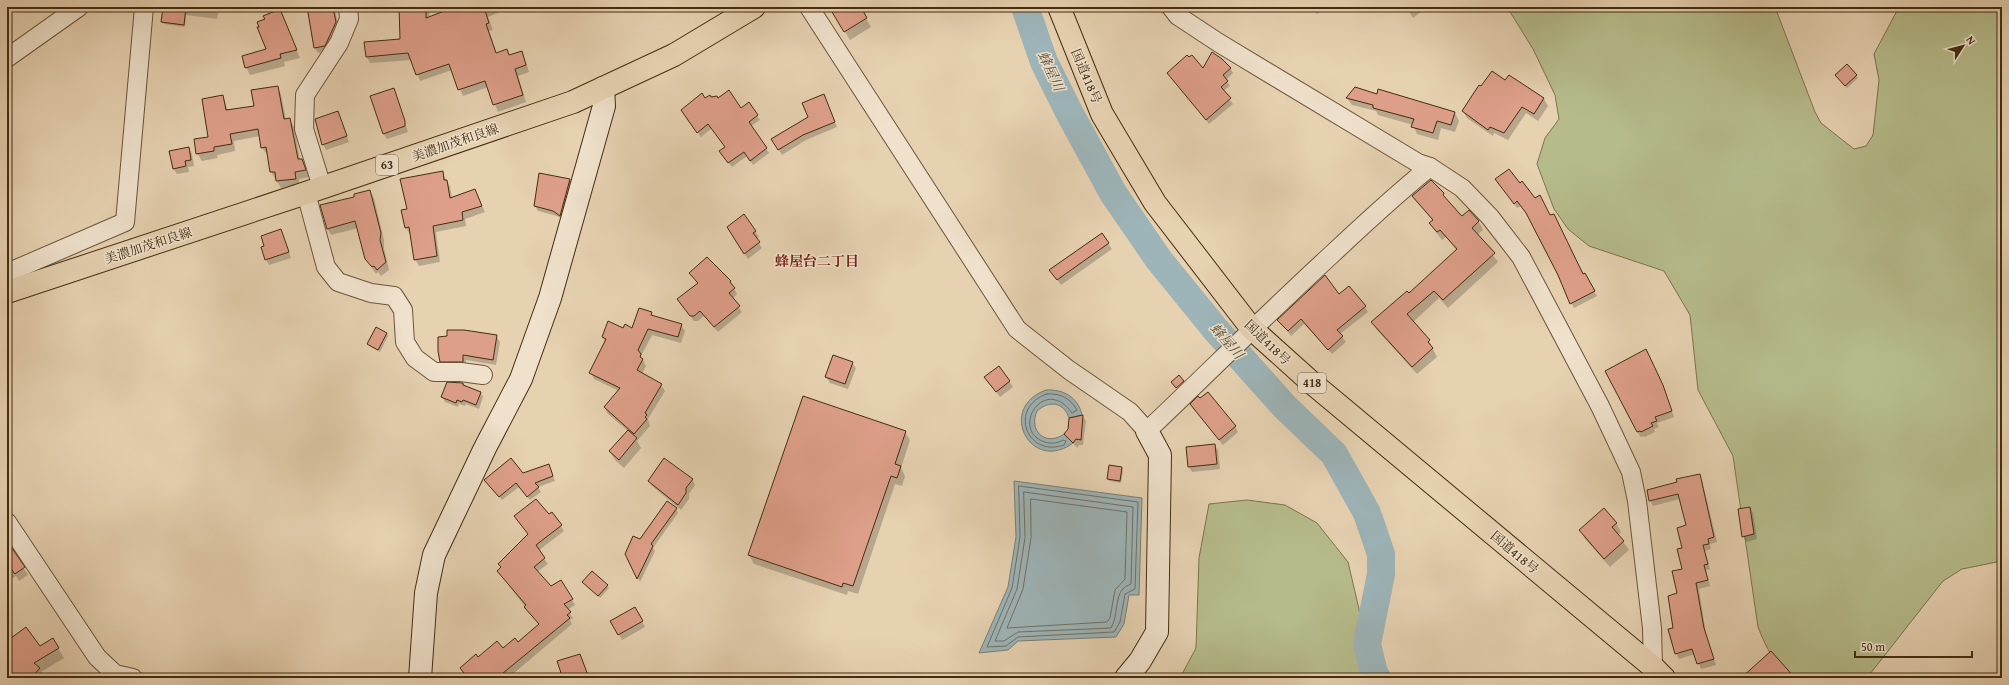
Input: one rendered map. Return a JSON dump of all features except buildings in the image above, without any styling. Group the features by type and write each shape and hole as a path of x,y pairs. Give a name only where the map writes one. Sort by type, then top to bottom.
{"main road":[{"name":"美濃加茂和良線","path":"7,292 573,102 674,55 754,7"},
{"name":"国道418号","path":"1059,7 1102,114 1155,203 1252,328 1312,383 1658,672"}],"street":[{"path":"7,58 79,7"},
{"path":"7,273 125,222 144,7"},
{"path":"348,7 349,19 340,43 305,95 304,129 326,267 338,282 371,293 394,296 403,310 405,342 414,358 434,372 461,372 483,375"},
{"path":"810,7 1017,329 1068,370 1130,412 1147,431 1160,455 1157,632 1140,661 1126,678"},
{"path":"1171,7 1178,16 1219,43 1418,163 1430,167 1462,188 1490,217 1521,257 1600,406 1631,472 1637,501 1658,672"},
{"path":"420,678 426,592 434,555 484,448 522,379 550,298 604,106 603,88"},
{"path":"1147,431 1252,328 1400,191 1430,167"},
{"path":"7,522 97,657 115,674 133,678"}],"green space":[{"path":"1507,7 1775,7 1815,112 1821,123 1854,149 1866,146 1873,135 1879,80 1874,54 1899,7 2002,7 2002,561 1962,569 1943,581 1870,674 1863,678 1791,678 1775,661 1767,648 1758,627 1733,456 1698,390 1690,315 1664,271 1589,246 1568,229 1554,209 1537,164 1545,138 1559,119 1555,95 1533,49"},
{"path":"1247,500 1285,505 1317,523 1348,562 1359,609 1369,678 1180,678 1196,648 1199,558 1209,504"}],"water":[{"path":"1046,390 1058,391 1069,395 1077,403 1082,415 1069,418 1064,409 1056,404 1046,405 1037,411 1035,425 1040,435 1051,439 1057,438 1064,434 1073,443 1058,450 1044,450 1033,445 1025,435 1021,423 1023,410 1031,399"},
{"path":"1014,481 1142,498 1139,595 1129,595 1124,624 1116,637 1018,641 1008,650 979,653 1008,587 1016,537"}],"waterway":[{"name":"蜂屋川","path":"1025,7 1044,62 1113,193 1159,260 1216,330 1284,406 1334,454 1367,513 1381,554 1381,574 1367,644 1374,673 1377,678"}],"district":[{"name":"蜂屋台二丁目","path":"817,261"}]}
